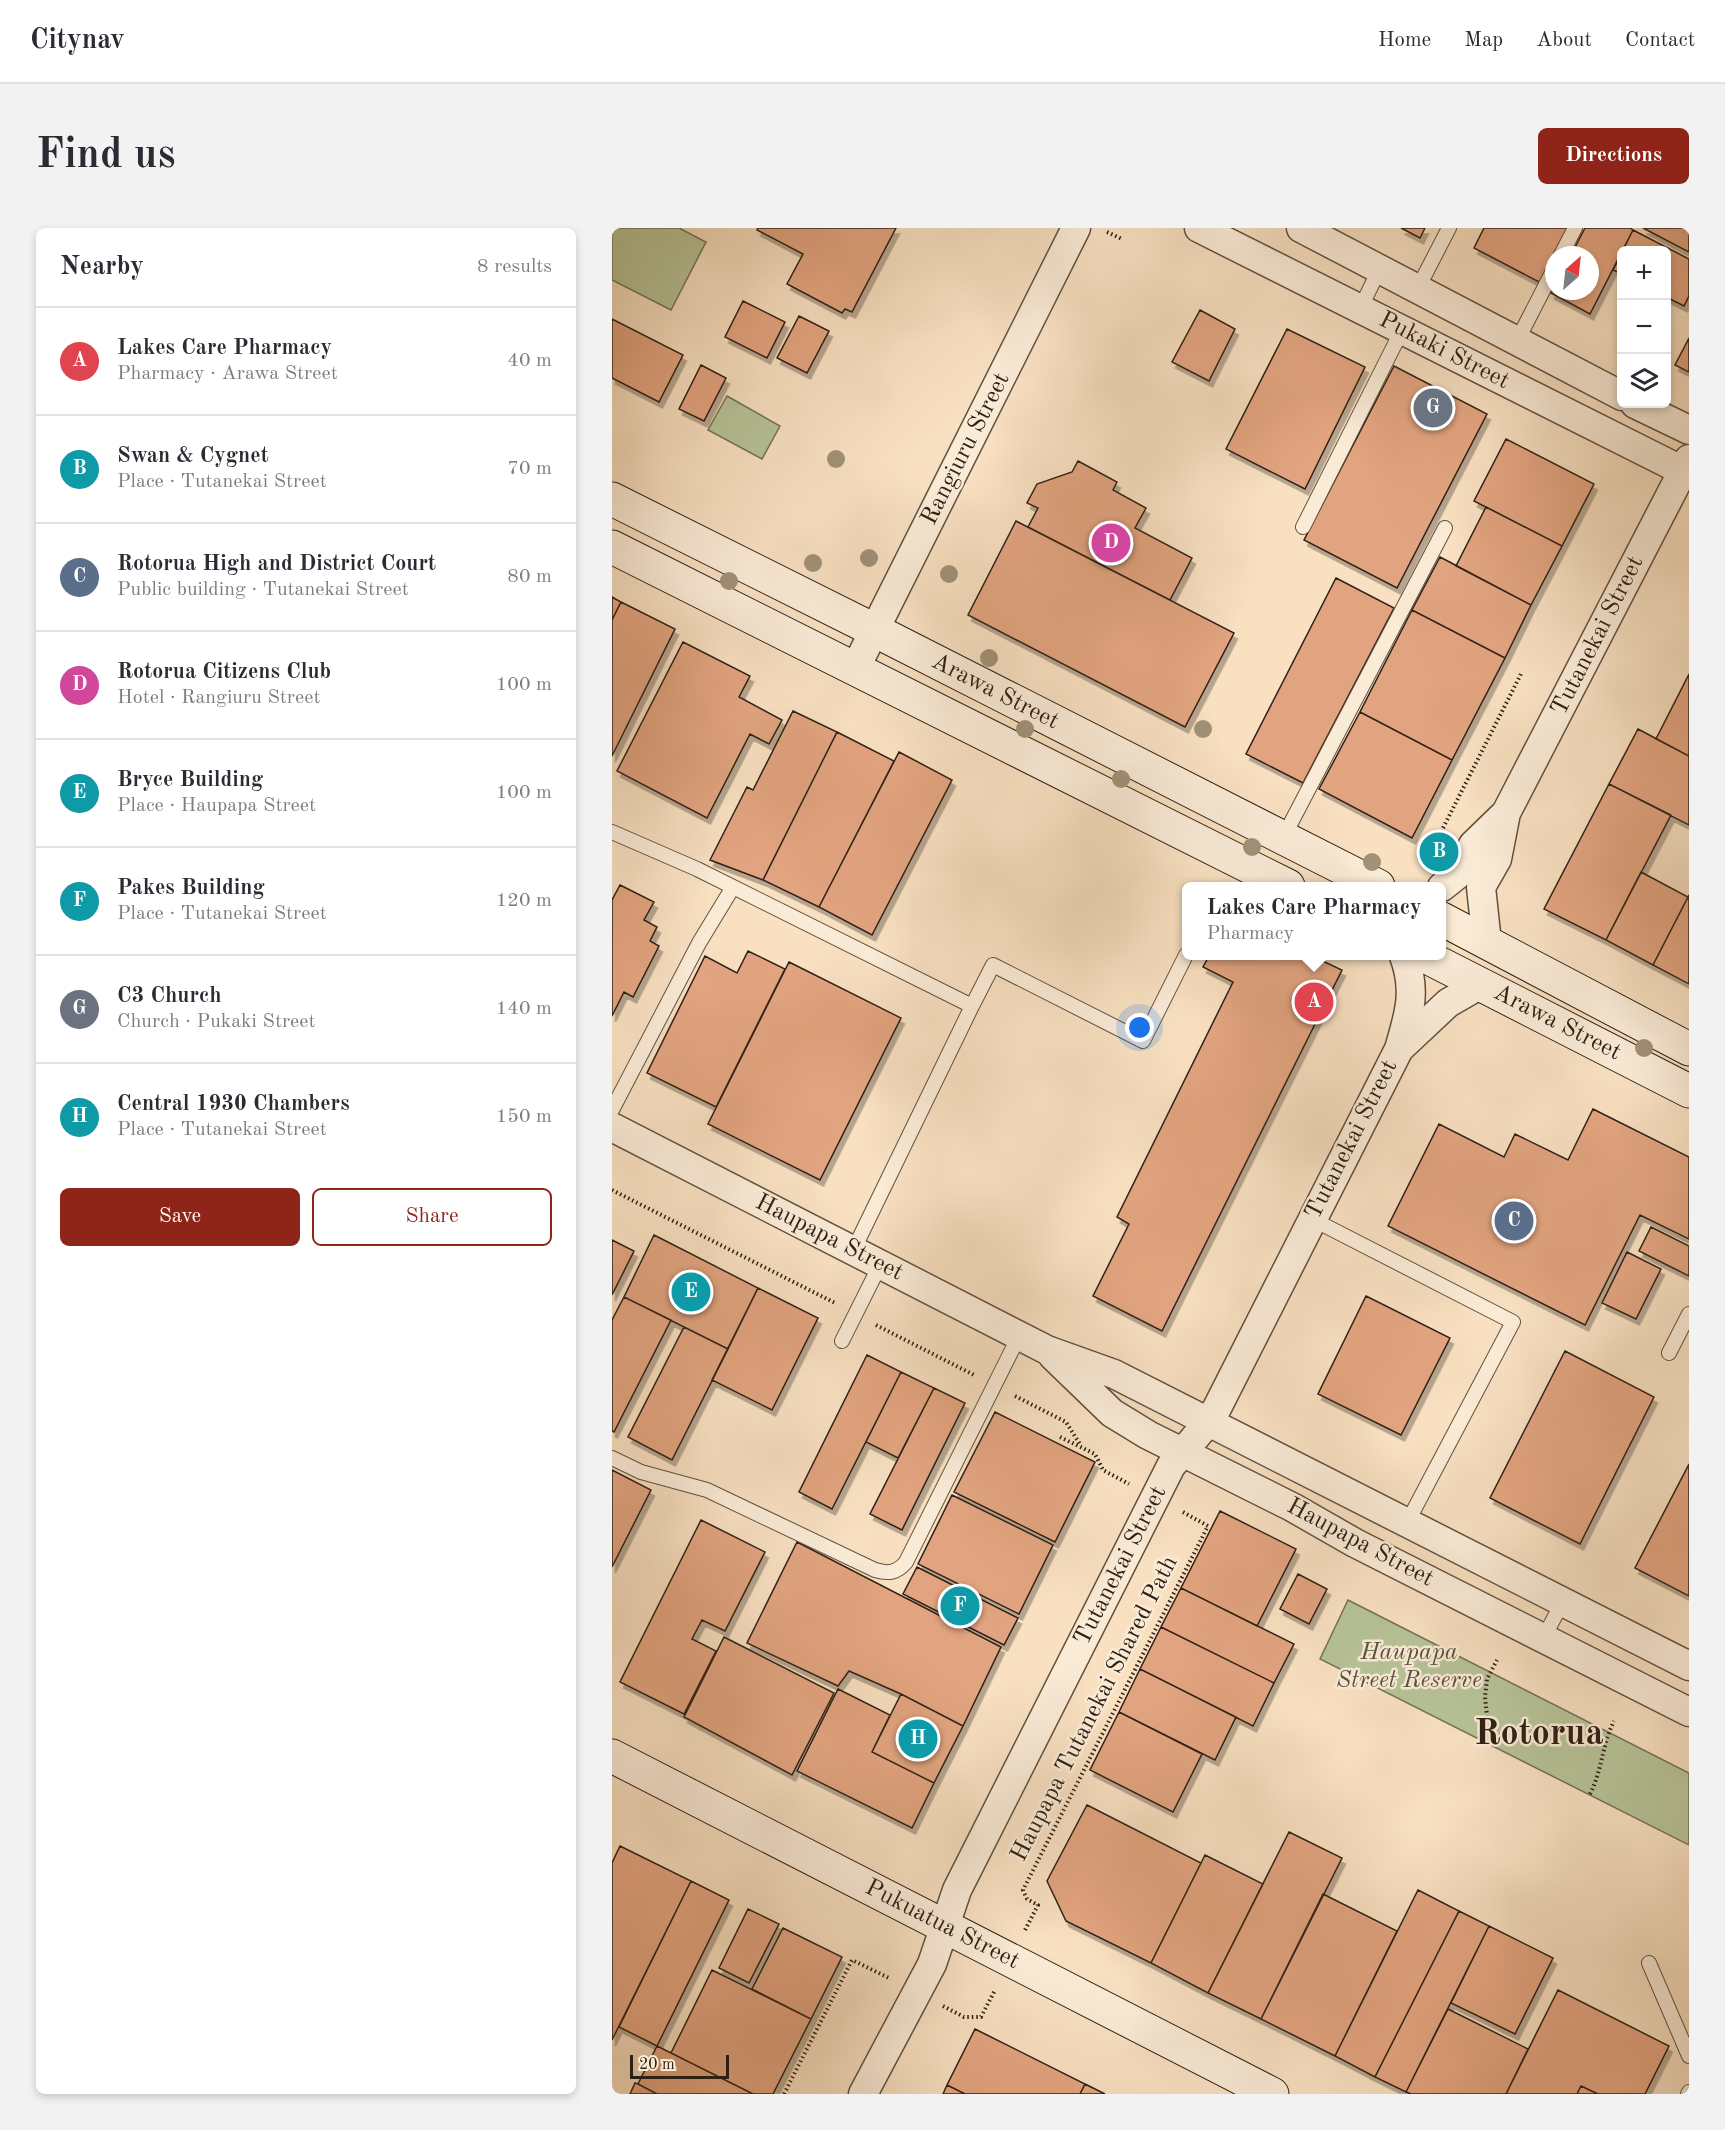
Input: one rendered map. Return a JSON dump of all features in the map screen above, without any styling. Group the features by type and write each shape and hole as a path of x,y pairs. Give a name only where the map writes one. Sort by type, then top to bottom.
{"main road":[{"name":"Arawa Street","path":"612,499 1370,882"},
{"name":"Arawa Street","path":"612,547 1280,882"},
{"name":"Arawa Street","path":"1446,921 1689,1049"},
{"name":"Arawa Street","path":"1433,960 1689,1092"},
{"name":"Pukuatua Street","path":"612,1756 945,1926 1252,2089"}],"street":[{"name":"Rangiuru Street","path":"855,669 1076,228"},
{"name":"Pukaki Street","path":"1199,228 1402,330 1687,468"},
{"name":"Pukaki Street","path":"1301,228 1617,393"},
{"path":"1643,408 1689,430"},
{"name":"Tutanekai Street","path":"1487,943 1481,887 1497,859 1506,813 1687,468"},
{"name":"Tutanekai Street","path":"1446,884 1457,875 1473,845 1506,813"},
{"name":"Tutanekai Street","path":"863,2094 932,1964 957,1890 1171,1466 1209,1421 1399,1049 1408,1018 1412,991 1406,960"},
{"name":"Tutanekai Street","path":"1399,1049 1448,1003 1481,984"},
{"name":"Haupapa Street","path":"612,1127 1019,1336 1047,1350 1114,1374 1689,1666"},
{"name":"Haupapa Street","path":"1047,1350 1112,1413 1148,1435 1689,1712"}],"lane":[{"path":"1418,288 1449,228"},
{"path":"1566,246 1575,228"},
{"path":"1360,309 1380,268"},
{"path":"1517,341 1545,287"},
{"path":"1303,527 1402,330"},
{"path":"1283,838 1445,528"},
{"path":"612,832 734,887 972,1006"},
{"path":"612,1110 699,943 734,887"},
{"path":"853,1251 928,1108 972,1006 993,965 1143,1041 1184,960"},
{"path":"1312,1219 1513,1322 1407,1523"},
{"path":"842,1341 880,1265"},
{"path":"1669,1353 1689,1314"},
{"path":"612,1458 641,1472 707,1490 875,1570 885,1573 894,1572 906,1562 1019,1336"},
{"path":"1543,1639 1562,1603"},
{"path":"1649,1963 1689,2056"}],"path":[{"path":"1098,228 1122,239"},
{"path":"1420,856 1432,851 1522,672"},
{"path":"612,1190 639,1203"},
{"path":"1066,1422 1081,1447"},
{"path":"1060,1437 1095,1454 1103,1470 1135,1487"},
{"name":"Haupapa Tutanekai Shared Path","path":"1025,1931 1038,1905 1028,1899 1023,1890 1208,1526 1182,1512"},
{"path":"1479,1738 1487,1716 1485,1697 1487,1678 1497,1660"},
{"path":"1590,1794 1597,1780 1605,1743 1614,1721"},
{"path":"784,2094 852,1960 896,1982"},
{"path":"941,2005 964,2017 981,2018 996,1988"}],"green space":[{"path":"612,228 679,228 706,242 671,310 612,280"},
{"path":"727,396 780,426 762,459 708,430"},
{"name":"Haupapa Street Reserve","path":"1348,1600 1689,1773 1689,1845 1320,1659"}],"building":[{"path":"758,228 896,228 852,312 845,309 842,313 787,284 803,254 757,230"},
{"path":"1401,228 1425,228 1420,238"},
{"path":"1484,228 1570,228 1561,246 1545,246 1545,274 1541,283 1474,248"},
{"path":"1585,228 1630,228 1633,230 1625,246 1617,246 1617,261 1599,296 1599,246 1576,246"},
{"path":"1643,228 1689,228 1689,252"},
{"path":"1633,230 1664,246 1625,246"},
{"path":"1671,250 1689,259 1689,296 1684,306 1671,300"},
{"path":"1564,300 1597,300 1590,314"},
{"path":"743,301 785,322 767,358 725,337"},
{"path":"1200,310 1235,329 1209,381 1172,362"},
{"path":"799,316 829,331 807,373 777,358"},
{"path":"612,319 683,355 659,402 612,378"},
{"path":"1287,329 1365,367 1305,489 1226,449"},
{"path":"1689,338 1689,372 1675,365"},
{"path":"701,365 726,378 704,421 679,409"},
{"path":"1394,366 1487,414 1397,588 1304,540"},
{"path":"1506,439 1594,484 1562,546 1474,501"},
{"path":"1078,461 1117,482 1113,490 1146,508 1135,528 1192,558 1170,600 1028,527 1038,508 1027,503 1037,484 1072,472"},
{"path":"1486,507 1562,546 1531,605 1456,566"},
{"path":"1016,521 1234,633 1185,727 968,615"},
{"path":"1440,557 1531,605 1505,658 1412,610"},
{"path":"1336,578 1394,608 1303,783 1246,754"},
{"path":"612,597 621,602 612,620"},
{"path":"621,602 675,629 612,756 612,620"},
{"path":"1412,610 1505,658 1452,760 1360,712"},
{"path":"683,642 750,676 739,697 782,720 769,744 750,734 707,818 617,771"},
{"path":"1689,674 1689,756 1656,739"},
{"path":"793,711 837,732 763,880 710,860 747,787 753,790"},
{"path":"1360,712 1452,760 1412,838 1319,789"},
{"path":"1638,729 1689,756 1689,825 1609,784"},
{"path":"837,732 894,761 819,907 763,880"},
{"path":"899,752 952,780 872,935 819,907"},
{"path":"1609,784 1671,815 1606,940 1544,909"},
{"path":"1641,872 1688,897 1653,965 1606,940"},
{"path":"620,885 654,902 644,920 657,927 650,941 659,946 633,997 624,992 612,1016 612,900"},
{"path":"1689,895 1689,984 1653,965"},
{"path":"748,951 785,969 716,1107 647,1073 705,956 737,973"},
{"path":"1207,960 1321,960 1342,970 1162,1331 1093,1296 1129,1224 1117,1217 1233,982 1203,967"},
{"path":"789,962 901,1018 820,1180 708,1124"},
{"path":"1593,1109 1689,1157 1689,1239 1640,1215 1585,1325 1388,1226 1439,1124 1504,1157 1515,1134 1568,1160"},
{"path":"1651,1227 1689,1246 1689,1276 1639,1251"},
{"path":"654,1235 758,1288 728,1349 624,1297"},
{"path":"612,1240 634,1251 612,1295"},
{"path":"1627,1252 1661,1269 1636,1319 1602,1303"},
{"path":"758,1288 818,1318 772,1410 712,1380"},
{"path":"1366,1296 1450,1338 1401,1435 1318,1394"},
{"path":"624,1297 671,1320 614,1432 612,1431 612,1320"},
{"path":"684,1327 728,1349 672,1460 628,1437"},
{"path":"1565,1351 1654,1397 1580,1544 1490,1498"},
{"path":"867,1355 901,1372 832,1509 799,1492"},
{"path":"901,1372 934,1388 898,1458 866,1442"},
{"path":"934,1388 965,1403 902,1530 870,1514"},
{"path":"995,1412 1095,1462 1055,1542 954,1492"},
{"path":"1689,1464 1689,1596 1635,1568"},
{"path":"612,1470 651,1490 612,1567"},
{"path":"952,1495 1053,1545 1019,1614 918,1564"},
{"path":"1220,1511 1296,1549 1257,1626 1181,1588"},
{"path":"701,1520 765,1552 725,1631 702,1620 692,1639 716,1651 684,1714 620,1682"},
{"path":"797,1542 1001,1647 963,1726 901,1694 849,1671 838,1686 747,1643"},
{"path":"917,1567 1018,1618 1004,1645 903,1594"},
{"path":"1298,1574 1327,1589 1309,1624 1280,1609"},
{"path":"1181,1588 1294,1644 1274,1683 1161,1627"},
{"path":"1161,1627 1274,1683 1253,1726 1140,1669"},
{"path":"724,1637 834,1693 792,1775 684,1717"},
{"path":"1140,1669 1236,1717 1215,1760 1119,1712"},
{"path":"838,1689 890,1715 872,1752 934,1783 912,1828 797,1771"},
{"path":"901,1694 963,1726 934,1783 872,1752"},
{"path":"1119,1712 1202,1754 1173,1812 1090,1770"},
{"path":"1087,1805 1201,1863 1151,1963 1066,1921 1047,1881"},
{"path":"1289,1832 1342,1858 1261,2019 1208,1993"},
{"path":"620,1846 691,1881 612,2040 612,1863"},
{"path":"1205,1855 1263,1884 1208,1993 1151,1963"},
{"path":"691,1881 729,1900 657,2046 619,2027"},
{"path":"1418,1890 1459,1911 1375,2077 1335,2056"},
{"path":"1323,1894 1397,1931 1335,2056 1261,2019"},
{"path":"748,1909 779,1924 749,1983 719,1968"},
{"path":"1459,1911 1489,1926 1406,2092 1375,2077"},
{"path":"1489,1926 1553,1958 1515,2034 1451,2003"},
{"path":"783,1928 842,1957 811,2019 752,1989"},
{"path":"712,1970 811,2019 773,2094 753,2094 671,2053"},
{"path":"1558,1990 1669,2046 1645,2094 1598,2094 1581,2086 1577,2094 1506,2094"},
{"path":"1448,2009 1528,2049 1506,2094 1411,2094 1406,2092"},
{"path":"975,2029 1085,2084 1080,2094 965,2094 947,2085"},
{"path":"657,2046 753,2094 657,2094 638,2084"},
{"path":"635,2083 638,2084 657,2094 630,2094"},
{"path":"1085,2084 1105,2094 1080,2094"},
{"path":"947,2085 965,2094 943,2094"},
{"path":"1581,2086 1598,2094 1577,2094"}],"place":[{"name":"C3 Church","path":"1433,408"},
{"name":"Rotorua Citizens Club","path":"1111,543"},
{"name":"Swan & Cygnet","path":"1439,852"},
{"name":"Lakes Care Pharmacy","path":"1314,1002"},
{"name":"Rotorua High and District Court","path":"1514,1221"},
{"name":"Bryce Building","path":"691,1292"},
{"name":"Pakes Building","path":"960,1606"},
{"name":"Central 1930 Chambers","path":"918,1739"}],"district":[{"name":"Rotorua","path":"1539,1735"}]}
